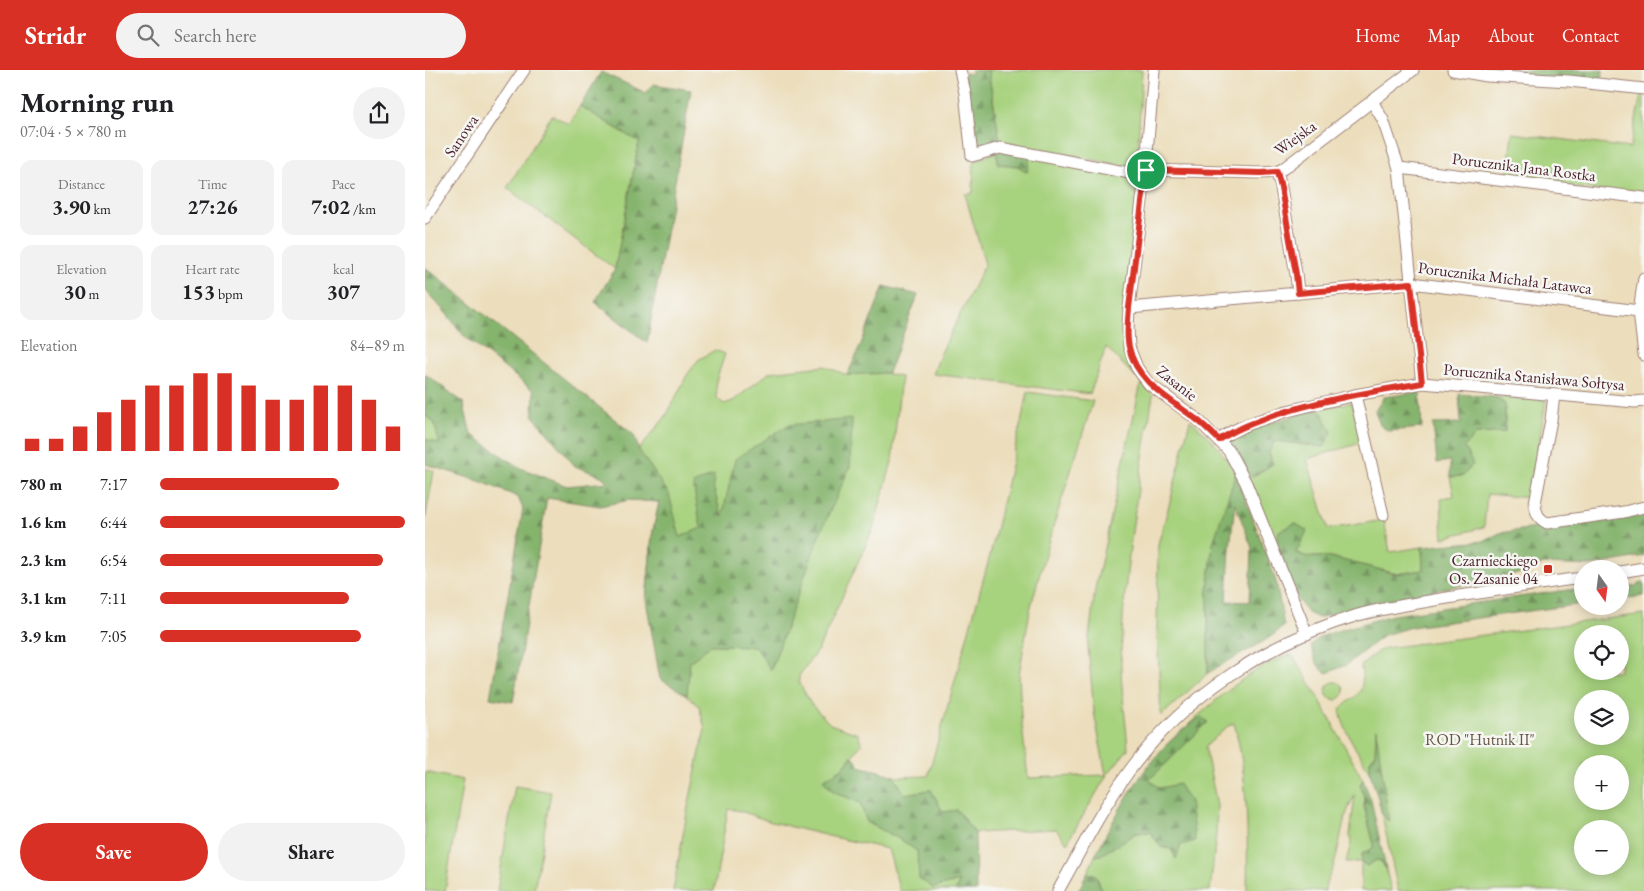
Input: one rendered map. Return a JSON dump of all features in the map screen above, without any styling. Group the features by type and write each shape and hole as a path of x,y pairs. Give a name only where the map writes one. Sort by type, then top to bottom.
{"street":[{"name":"Sanowa","path":"425,218 524,70"},
{"name":"Wiejska","path":"960,70 965,93 972,156 1000,148 1146,173 1277,172 1413,70"},
{"name":"Zasanie","path":"1154,70 1146,173 1127,328 1129,348 1143,377 1160,393 1198,420 1229,451 1246,482 1307,634"},
{"path":"1453,70 1487,76 1569,81 1644,89"},
{"path":"1372,101 1383,120 1399,168 1422,383"},
{"name":"Porucznika Jana Rostka","path":"1399,168 1644,198"},
{"path":"1277,172 1298,293"},
{"path":"1644,278 1639,311 1644,355"},
{"name":"Porucznika Michała Latawca","path":"1129,308 1411,283 1639,311"},
{"name":"Porucznika Stanisława Sołtysa","path":"1219,440 1231,432 1271,416 1355,395 1422,383 1635,402 1644,401"},
{"path":"1355,395 1383,516"},
{"path":"1554,395 1535,503 1539,518 1547,523 1624,512 1644,507"},
{"path":"1629,570 1644,568"},
{"path":"1058,891 1103,810 1131,769 1161,733 1197,701 1239,670 1271,651 1307,634 1359,615 1393,607 1574,579"}],"green space":[{"path":"971,70 988,70 1000,141 1032,148 1027,172 1018,166 998,164 997,152 975,152 964,73 972,74"},
{"path":"988,70 1142,70 1137,168 1000,142"},
{"path":"1466,70 1603,70 1602,82"},
{"path":"601,72 646,93 653,84 691,90 647,343 595,302 615,269 639,142 580,106"},
{"path":"1642,90 1644,91 1644,196 1507,179 1512,133 1630,148"},
{"path":"580,106 639,142 615,269 507,188 552,115 569,124"},
{"path":"997,152 998,164 1018,166 1027,172 1030,156 1134,176 1138,182 1139,198 1124,348 1136,378 1106,347 1090,394 933,374 940,355 985,264 965,194 973,193 974,161"},
{"path":"425,267 634,435 639,450 669,494 680,537 701,528 693,484 714,475 713,486 722,517 735,459 788,425 852,419 850,467 819,536 771,670 755,646 711,645 690,662 687,695 660,679 646,600 652,536 659,502 630,500 600,506 547,498 513,702 490,698 523,509 518,497 482,482 425,464 425,439 440,444 434,422 425,415 425,374 463,402 471,434 518,467 567,486 608,482 601,476 575,466 533,416 534,391 465,337 425,290"},
{"path":"884,286 918,295 888,373 847,375 857,354"},
{"path":"715,350 725,354 716,381 717,398 724,404 733,401 770,372 824,366 847,375 880,372 901,377 892,462 873,529 819,648 799,676 799,682 811,704 830,724 858,734 862,744 841,769 823,780 833,791 860,803 867,822 903,841 917,851 933,888 960,881 956,891 900,891 888,849 844,840 728,809 714,891 673,891 688,807 705,729 699,706 676,686 646,600 652,536 659,502 630,500 633,457 666,416 687,375 698,360"},
{"path":"1141,383 1153,395 1128,561 1122,628 1121,673 1128,749 1107,775 1067,843 1056,829 975,833 957,811 943,812 931,790 905,794 893,775 899,777 928,776 991,552 1028,392 1093,401 1048,543 1030,610 1019,675 1021,716 1028,778 1106,775 1094,712 1088,646 1095,589"},
{"path":"1420,392 1422,428 1388,431 1380,425 1375,411 1384,397"},
{"path":"1459,394 1495,397 1505,404 1505,432 1476,434 1464,447 1473,464 1463,476 1450,477 1450,461 1437,463 1433,424 1461,423"},
{"path":"1495,397 1546,400 1530,498 1487,494 1484,527 1443,538 1441,498 1454,496 1450,477 1463,476 1464,447 1476,434 1505,432 1505,404"},
{"path":"1352,402 1364,442 1307,459 1328,529 1384,520 1390,552 1422,547 1423,570 1397,574 1330,557 1308,557 1276,545 1247,475 1269,452 1275,441 1324,447 1310,411"},
{"path":"1310,411 1321,411 1332,432 1324,447 1275,441 1269,452 1273,464 1252,477 1247,475 1228,439 1250,429"},
{"path":"425,415 434,422 440,445 425,439"},
{"path":"1190,420 1215,444 1236,473 1224,515 1213,543 1208,591 1208,673 1161,716 1157,628 1158,544"},
{"path":"425,468 434,471 425,521"},
{"path":"1236,473 1276,581 1284,626 1267,639 1208,673 1208,591 1213,543","holes":["1235,503 1252,548 1250,602 1227,601"]},
{"path":"1644,513 1644,556 1622,560 1574,560 1574,565 1543,564 1537,568 1517,574 1368,604 1319,618 1308,613 1297,599 1276,545 1279,531 1295,523 1307,531 1296,553 1308,557 1330,557 1397,574 1423,570 1422,547 1483,541 1500,533"},
{"path":"1644,582 1644,596 1629,598 1629,586 1636,586"},
{"path":"1574,589 1574,605 1411,627 1384,635 1346,665 1327,673 1318,665 1311,645 1320,637 1393,615"},
{"name":"ROD \"Hutnik II\"","path":"1644,614 1644,891 1398,891 1382,815 1388,821 1376,737 1375,755 1370,761 1370,773 1344,725 1340,709 1359,692 1362,683 1361,666 1377,652 1385,648"},
{"path":"1289,655 1293,656 1316,693 1363,780 1360,785 1365,797 1364,806 1374,848 1362,854 1372,863 1376,860 1381,861 1386,869 1391,891 1361,891 1361,862 1346,862 1351,843 1350,835 1355,795 1347,812 1334,865 1325,891 1247,891 1245,785 1234,723 1228,726 1205,747 1217,805 1210,891 1103,891 1095,874 1087,874 1095,856 1136,833 1150,832 1161,847 1171,849 1176,858 1181,845 1160,788 1149,780 1208,722 1201,717 1187,726 1198,716 1248,676 1275,660"},
{"path":"1335,682 1341,685 1344,691 1341,697 1335,700 1329,697 1326,691 1329,685"},
{"path":"1201,717 1208,722 1149,780 1160,788 1179,784 1190,802 1195,841 1181,845 1176,859 1171,849 1161,847 1150,832 1136,833 1101,855 1095,856 1115,817 1152,761 1183,729"},
{"path":"1376,729 1389,821 1382,815 1370,773 1370,761 1375,755"},
{"path":"853,756 859,766 893,775 905,794 931,790 943,812 957,810 975,833 976,891 956,891 959,881 933,888 919,878 917,851 903,841 867,822 860,803 833,791 823,780 841,769"},
{"path":"425,772 463,780 445,891 425,891"},
{"path":"1363,780 1371,800 1386,869 1381,861 1376,860 1367,866 1361,862 1362,854 1373,848 1374,844 1364,806 1365,797 1360,785"},
{"path":"515,786 551,792 534,891 497,891"},
{"path":"1087,874 1095,874 1103,891 1078,891"}],"place":[{"name":"Czarnieckiego Os. Zasanie 04","path":"1548,569"}],"route":[{"path":"1146,170 1277,172 1298,293 1411,283 1422,383 1310,405 1249,424 1219,440 1198,420 1149,384 1137,368 1129,348 1127,328 1146,170"}]}
